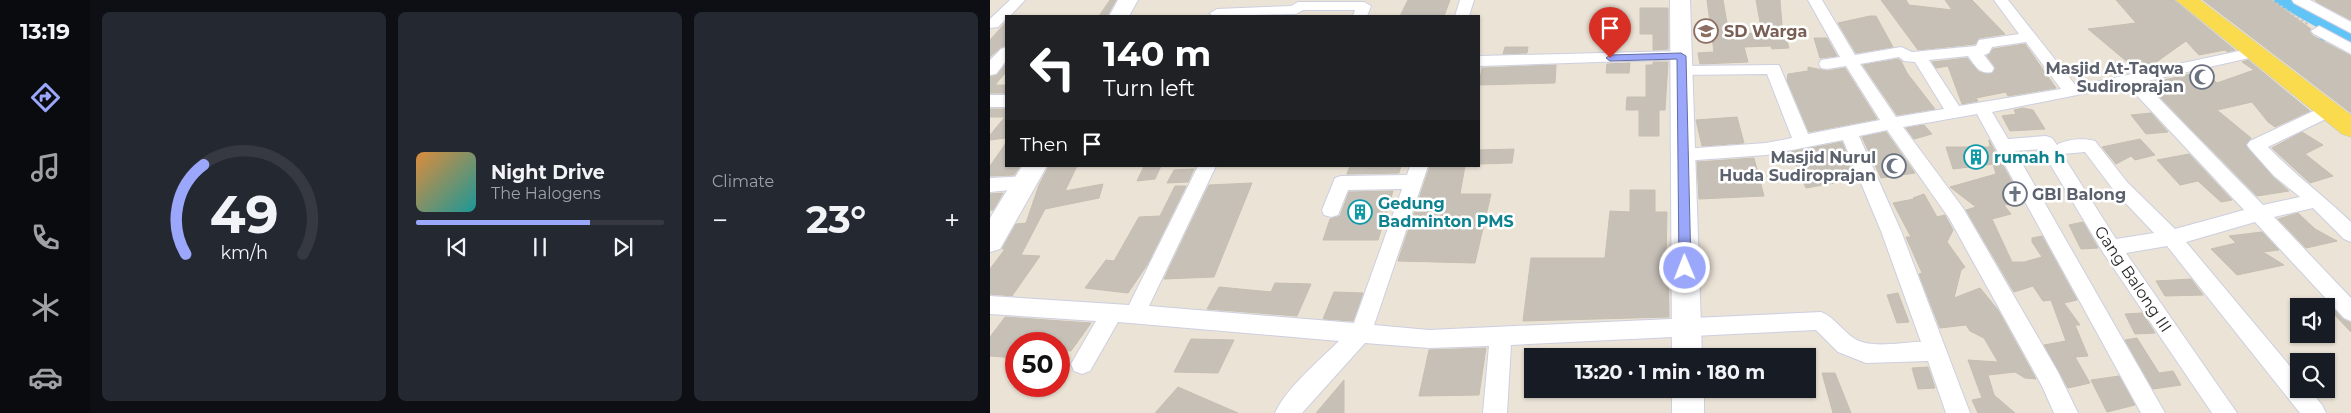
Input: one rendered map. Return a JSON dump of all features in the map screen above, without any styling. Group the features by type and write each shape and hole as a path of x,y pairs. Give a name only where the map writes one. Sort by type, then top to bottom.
{"main road":[{"path":"1120,15 1128,0"},
{"path":"1680,0 1687,348"},
{"path":"2187,0 2351,128"},
{"path":"990,241 1031,175"},
{"path":"1688,398 1688,413"}],"street":[{"path":"996,24 1018,0"},
{"path":"1462,15 1467,0"},
{"path":"1815,0 1848,60 1890,124 1956,213 2046,371 2066,413"},
{"path":"2001,0 2072,92"},
{"path":"2299,0 2351,28"},
{"path":"1219,10 1250,14 1296,8 1364,6 1360,15"},
{"path":"2319,31 2351,49"},
{"path":"1827,64 1901,52 1909,56 1919,56 1985,50 1984,43 2029,37"},
{"path":"1972,51 1986,68"},
{"path":"990,70 1005,53"},
{"path":"1683,155 1766,149 1890,124 2072,92 2253,53"},
{"path":"1919,56 1955,113"},
{"path":"1480,60 1682,63 1773,69 1802,142"},
{"path":"2130,79 2182,131 2257,214 2351,312"},
{"path":"990,101 1005,100"},
{"path":"1982,109 2154,413"},
{"path":"2328,111 2256,145 2280,170 2317,200 2351,234"},
{"path":"1848,132 1891,231 1958,413"},
{"name":"Gang Balong III","path":"2055,145 2111,248 2225,413"},
{"path":"2004,146 2089,146 2121,187 2171,238 2314,413"},
{"path":"1135,314 1207,167"},
{"path":"1287,413 1315,380 1361,333 1416,174 1341,182 1331,210"},
{"path":"990,185 1031,175"},
{"path":"2111,248 2171,238 2257,214 2317,200"},
{"path":"990,304 1113,312 1429,339 1821,321 1846,346 1866,353 1936,351"},
{"path":"1082,364 1113,312"},
{"path":"1495,413 1501,336"}],"path":[{"path":"2272,0 2319,31"}],"building":[{"path":"1110,0 1116,0 1108,15 1100,15"},
{"path":"1408,0 1450,0 1444,15 1400,15"},
{"path":"1707,0 1723,0 1729,34 1762,33 1756,0 1780,0 1782,25 1789,48 1772,49 1771,46 1744,47 1748,62 1700,64 1698,53 1714,52"},
{"path":"1881,0 1906,0 1909,5 1952,10 1945,0 1972,0 2005,34 1979,38 1975,44 1918,50"},
{"path":"2116,0 2174,0 2235,50 2199,55 2186,41 2155,63 2131,65 2088,29 2136,23"},
{"path":"2203,0 2271,0 2311,29 2309,31 2313,36 2351,56 2351,113"},
{"path":"2315,0 2351,0 2351,20 2317,2"},
{"path":"1640,8 1668,8 1668,49 1653,50 1653,34 1640,34"},
{"path":"1876,16 1893,47 1856,53 1838,23"},
{"path":"1005,23 1005,46 990,57 990,40"},
{"path":"1814,38 1827,38 1837,56 1820,58"},
{"path":"2025,44 2056,88 2008,96 2006,92 1976,98 1978,101 1962,104 1948,66 1936,68 1932,62 1967,58 1979,72 1992,74 1995,67 1987,56 1993,49"},
{"path":"1505,47 1528,47 1527,53 1503,54"},
{"path":"1898,59 1935,109 1897,115 1863,65"},
{"path":"2248,60 2310,111 2275,127 2268,122 2252,102 2217,110 2251,138 2246,146 2273,177 2289,191 2257,196 2147,84 2203,71 2217,83 2254,70 2242,62"},
{"path":"1653,62 1668,62 1665,110 1659,110 1659,136 1639,136 1639,110 1626,110 1627,97 1646,97 1646,65 1653,65"},
{"path":"1630,63 1629,73 1606,73 1607,64"},
{"path":"1005,65 1005,73 995,85 1005,85 1005,93 990,93 990,77 997,75"},
{"path":"1556,65 1555,83 1480,85 1482,68"},
{"path":"1808,67 1827,71 1845,68 1877,119 1809,132 1787,80 1788,74 1808,71"},
{"path":"2023,108 2033,110 2045,129 2010,131 2002,116 2016,114 2014,110"},
{"path":"990,109 1005,109 1005,117 990,117"},
{"path":"2151,113 2168,132 2146,134 2131,115"},
{"path":"1005,117 1005,138 990,140 990,135"},
{"path":"1737,117 1744,143 1702,146 1696,120"},
{"path":"1924,125 1932,134 1914,139 1906,128"},
{"path":"1886,132 1915,173 1881,178 1862,137"},
{"path":"2302,132 2323,145 2305,154 2333,176 2310,183 2272,148"},
{"path":"2140,139 2155,155 2135,160 2131,156 2116,164 2102,147"},
{"path":"1989,140 2023,202 2004,205 2011,214 1992,219 2012,262 2024,262 2042,257 2032,242 2032,238 2042,236 2077,300 2064,303 2080,325 2075,325 2088,356 2075,357 2090,383 2068,388 2044,345 2066,341 2051,300 2043,301 2033,286 2014,292 1966,210 1976,207 1950,187 1996,174 1993,164 1953,169 1946,147 1990,147"},
{"path":"1842,142 1857,179 1806,188 1790,152"},
{"path":"1005,144 1005,167 1019,167 1014,175 990,176 990,166"},
{"path":"1514,149 1512,163 1480,164 1480,150"},
{"path":"2189,154 2232,200 2221,202 2198,181 2180,185 2157,160"},
{"path":"1754,158 1764,196 1699,199 1697,162"},
{"path":"1048,167 1077,167 1065,191 1103,184 1099,198 1045,209 1021,255 1040,256 1012,296 990,294 990,269 1005,249 1002,249 1016,224 1026,223 1039,185"},
{"path":"1144,167 1161,167 1155,179 1137,181"},
{"path":"1350,167 1401,167 1399,173 1347,174"},
{"path":"1430,167 1465,167 1460,194 1491,194 1475,263 1398,261"},
{"path":"1194,169 1188,182 1167,183 1174,170"},
{"path":"1252,183 1214,277 1164,279 1209,185"},
{"path":"1175,186 1186,186 1147,265 1128,293 1085,288 1106,260 1114,261 1139,217 1160,216"},
{"path":"1630,190 1655,190 1655,212 1667,212 1666,257 1668,257 1669,317 1523,321 1531,258 1605,258 1610,211 1630,212"},
{"name":"Gedung Badminton PMS","path":"1393,191 1378,240 1323,240 1330,219 1340,216 1349,192"},
{"path":"1003,193 993,210 990,210 990,194"},
{"path":"1924,194 1937,217 1945,215 1953,230 1947,242 1965,267 1961,270 1954,298 1980,288 1998,310 2036,379 2025,378 2015,372 1988,375 1994,395 2015,413 1978,413 1972,400 1982,398 1968,360 1998,362 1984,338 1970,331 1966,325 1940,328 1919,274 1922,273 1906,237 1911,237 1893,203 1914,199"},
{"path":"2298,213 2315,229 2337,241 2306,248 2278,219"},
{"path":"2083,222 2098,248 2081,249 2069,225"},
{"path":"2262,232 2279,250 2263,252 2284,265 2237,275 2211,249 2236,243 2229,236"},
{"path":"2191,279 2203,295 2165,296 2156,281"},
{"path":"1275,283 1311,284 1297,316 1207,309 1219,287 1271,292"},
{"path":"1334,292 1363,293 1353,321 1323,319"},
{"path":"1898,293 1909,322 1897,323 1887,295"},
{"path":"2335,310 2343,319 2351,323 2351,332 2335,315"},
{"path":"2142,313 2155,333 2135,334 2125,314"},
{"path":"1005,317 1091,323 1071,351 1070,332 1005,332 1005,357 990,356 990,337"},
{"path":"2137,338 2159,373 2173,371 2181,385 2153,389 2125,340"},
{"path":"1191,339 1234,340 1218,373 1174,372"},
{"path":"1486,348 1479,395 1419,396 1429,350"},
{"path":"1928,367 1935,388 1918,389 1912,368"},
{"path":"1822,373 1835,373 1851,413 1833,413"},
{"path":"2119,376 2135,405 2107,412 2091,380"},
{"path":"1344,380 1344,413 1316,413"},
{"path":"1178,387 1238,413 1155,413"}],"waterway":[{"path":"2283,0 2351,37"},
{"path":"2316,42 2342,33"}],"place":[{"name":"SD Warga","path":"1706,31"},
{"name":"Masjid At-Taqwa Sudiroprajan","path":"2202,77"},
{"name":"rumah h","path":"1976,157"},
{"name":"Masjid Nurul Huda Sudiroprajan","path":"1894,166"},
{"name":"GBI Balong","path":"2015,194"},
{"name":"Gedung Badminton PMS","path":"1360,212"}],"route":[{"path":"1610,58 1681,56 1685,268"}]}
